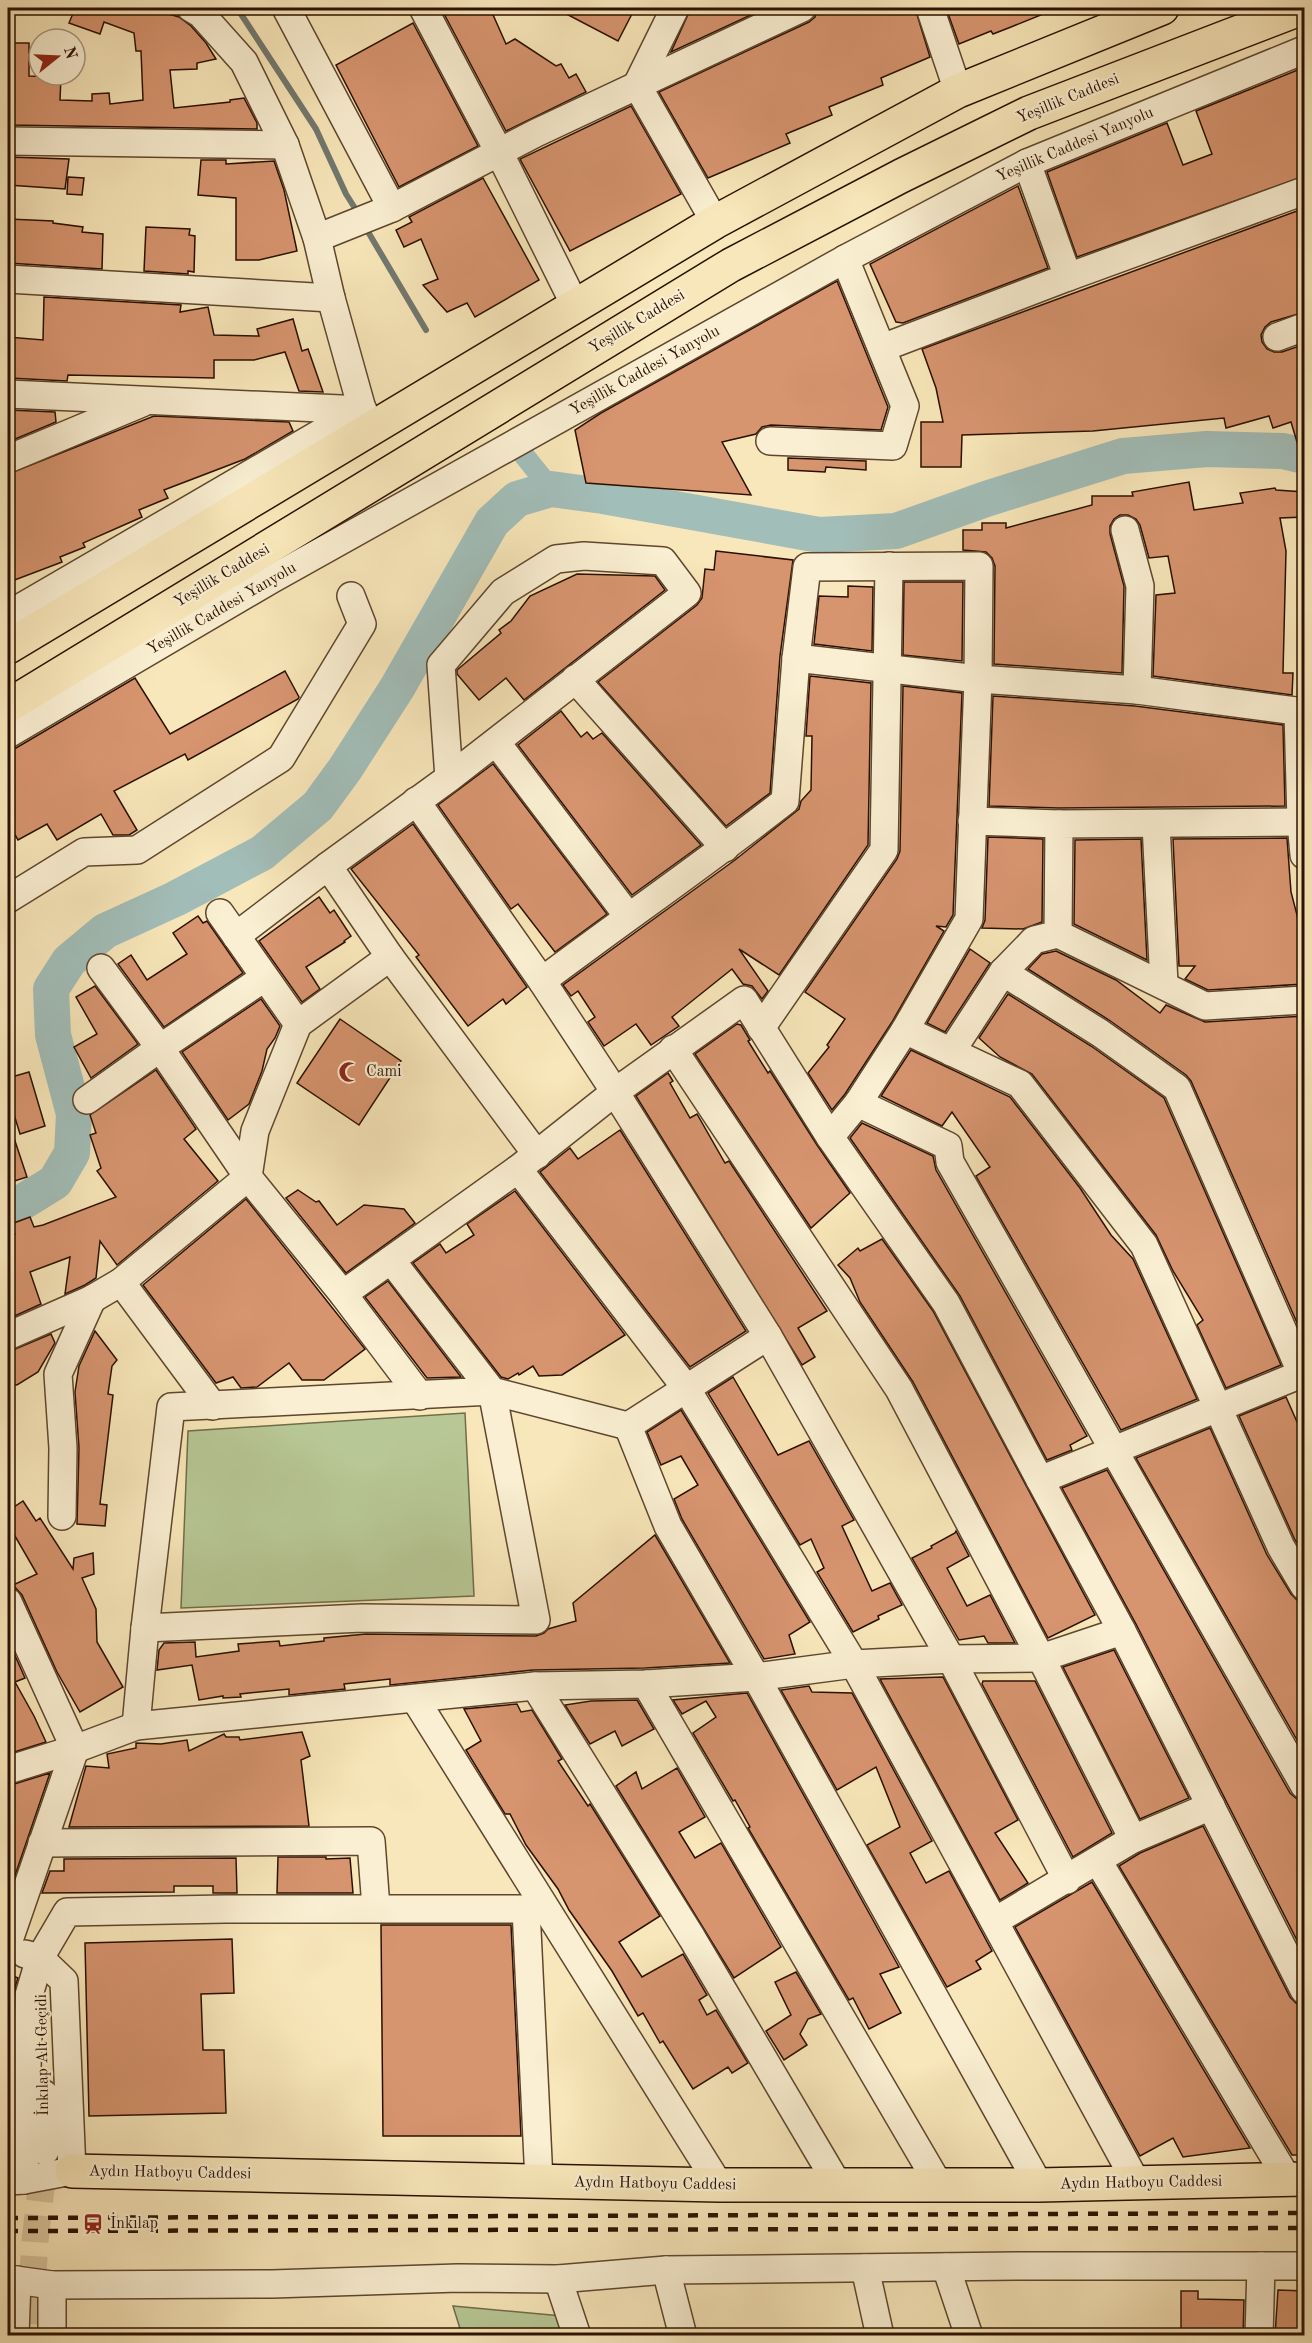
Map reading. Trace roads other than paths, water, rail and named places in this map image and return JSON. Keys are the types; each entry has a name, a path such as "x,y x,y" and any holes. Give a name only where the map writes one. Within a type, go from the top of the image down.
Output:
{"main road":[{"path":"8,647 369,418 576,307 715,222 958,92 1162,8"},
{"name":"Yeşillik Caddesi","path":"8,706 731,265 901,176 1029,113 1302,8"},
{"name":"Aydın Hatboyu Caddesi","path":"72,2171 719,2186 1039,2185 1294,2179"}],"street":[{"path":"190,8 201,14 244,62 285,145 317,238 331,298 369,418"},
{"path":"286,8 392,208"},
{"path":"423,8 500,154 576,307"},
{"path":"637,85 675,8"},
{"path":"317,238 392,208 500,154 536,133 802,8"},
{"path":"930,8 958,92"},
{"name":"Yeşillik Caddesi Yanyolu","path":"8,735 272,579 845,259 1027,163 1305,50"},
{"path":"637,85 715,222"},
{"path":"8,141 285,145"},
{"path":"1027,163 1068,277"},
{"path":"882,348 1068,277 1305,191"},
{"path":"770,441 893,446 905,405 845,259"},
{"path":"8,279 331,298"},
{"path":"1277,337 1305,327"},
{"path":"8,394 152,399 369,418"},
{"path":"8,459 152,399"},
{"path":"8,615 369,418"},
{"path":"1125,530 1140,586 1137,690"},
{"path":"236,936 449,778 687,593 663,561 584,556 556,559 503,592 441,665 449,778"},
{"path":"761,1028 884,850 889,566"},
{"path":"542,981 628,916 725,848 785,801 796,658 807,567 979,566 978,679 969,919 905,1030 858,1103 830,1137"},
{"path":"8,899 84,852 137,850 281,758 362,624 351,596"},
{"path":"796,658 978,679 1137,690 1301,712 1301,822 1305,855"},
{"path":"575,679 725,848"},
{"path":"496,742 628,916"},
{"path":"416,801 542,981 615,1092 768,1336 951,1659 1067,1880"},
{"path":"972,821 1059,824 1301,822"},
{"path":"1058,934 1059,824"},
{"path":"1156,824 1164,984"},
{"path":"328,866 528,1162 686,1388 854,1664 1136,2182"},
{"path":"220,913 298,1024"},
{"path":"951,1052 1003,972 1034,940 1058,934 1205,1006 1305,1000"},
{"path":"8,1336 92,1299 121,1282 248,1177 255,1131 298,1024 390,957"},
{"path":"100,968 160,1048 248,1177 343,1294 420,1396"},
{"path":"1003,972 1100,1033 1177,1088 1304,1376 1040,1480"},
{"path":"87,1100 264,978"},
{"path":"343,1294 528,1162 615,1092 744,1000 830,1137 946,1303 1122,1631 1305,1990"},
{"path":"905,1030 1020,1084 1144,1245 1281,1547 1305,1586"},
{"path":"673,1049 899,1389 1041,1658 1133,1839"},
{"path":"858,1103 948,1146 950,1162 1305,1785"},
{"path":"146,1628 362,1618 536,1620 492,1391 391,1260"},
{"path":"121,1282 213,1406"},
{"path":"62,1516 63,1448 58,1374 92,1299"},
{"path":"136,1726 171,1407 492,1391 628,1426 768,1336"},
{"path":"628,1426 668,1526 756,1677 1039,2185"},
{"path":"8,1602 75,1749 8,1943"},
{"path":"8,1770 75,1749 136,1726 535,1686 646,1684 756,1677 854,1664 951,1659 1041,1658 1122,1631"},
{"path":"646,1684 939,2185"},
{"path":"535,1686 692,1938 838,2185"},
{"path":"415,1699 536,1909 719,2186"},
{"path":"995,1921 1133,1839 1211,1806"},
{"path":"42,1843 371,1841 376,1908"},
{"path":"1098,1861 1282,2170 1294,2179"},
{"path":"16,2181 29,1995 40,1958 68,1912 376,1908 536,1909"},
{"path":"536,1909 539,2181"},
{"path":"8,1949 40,1958 64,1980 72,2171"},
{"name":"İnkılap Alt Geçidi","path":"40,1958 45,2151"},
{"name":"Aydın Hatboyu Caddesi","path":"16,2181 72,2171"},
{"path":"1259,2336 1261,2266"},
{"path":"32,2332 12,2280 52,2285 261,2284 458,2278 558,2278 666,2270 1305,2266"},
{"path":"946,2267 969,2336"},
{"path":"865,2268 880,2336"},
{"path":"666,2270 682,2336"},
{"path":"558,2278 578,2336"},
{"path":"32,2332 52,2285"}],"waterway":[{"path":"237,8 316,129 346,194 358,213"},
{"path":"364,225 426,330"},
{"path":"8,1211 55,1182 72,1153 74,1114 53,1035 51,989 69,961 105,931 175,899 262,853 318,806 345,769 397,688 492,522 517,499 551,489 603,496 819,535 896,531 986,499 1123,456 1207,449 1283,451 1304,456"},
{"path":"523,454 551,489"}],"tunnel":[{"path":"30,2324 35,2241 45,2154"}],"railway":[{"path":"8,2218 1304,2213"},
{"path":"8,2231 1304,2228"}],"place":[{"name":"Cami","path":"349,1072"},
{"name":"İnkılap","path":"93,2224"}]}
